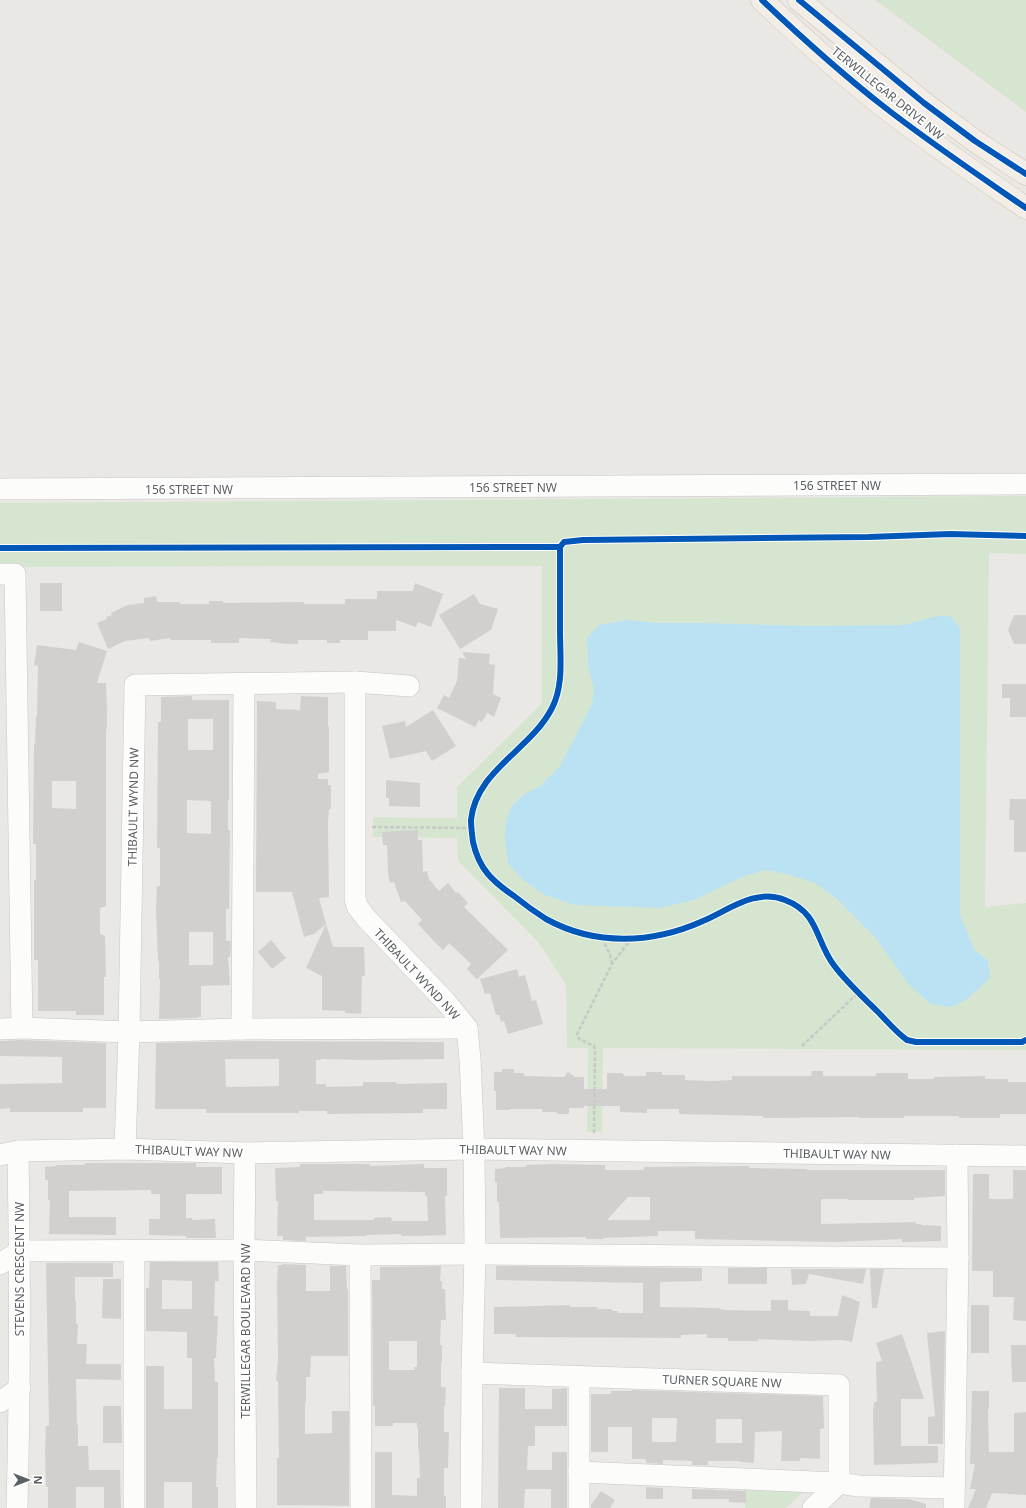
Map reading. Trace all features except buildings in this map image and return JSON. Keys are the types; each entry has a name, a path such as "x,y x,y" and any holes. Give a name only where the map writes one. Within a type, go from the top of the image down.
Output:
{"main road":[{"name":"TERWILLEGAR DRIVE NW","path":"762,0 800,35 882,105 928,140 1026,208"},
{"name":"TERWILLEGAR DRIVE NW","path":"799,0 924,103 975,140 1026,174"}],"street":[{"name":"156 STREET NW","path":"0,489 1026,484"},
{"path":"0,574 15,574 22,1028"},
{"name":"THIBAULT WYND NW","path":"355,682 355,898 357,906 366,918 446,1002 467,1028 470,1059 474,1149"},
{"name":"THIBAULT WYND NW","path":"125,1149 129,1032 135,685 355,682 409,686"},
{"path":"242,1029 244,684"},
{"path":"0,1029 22,1028 129,1032 242,1029 467,1028"},
{"name":"THIBAULT WAY NW","path":"9,1153 125,1149 245,1153 474,1149 1026,1156"},
{"path":"471,1508 475,1254 474,1149"},
{"name":"STEVENS CRESCENT NW","path":"9,1153 20,1251 20,1388 16,1508"},
{"name":"TERWILLEGAR BOULEVARD NW","path":"245,1153 244,1250 246,1508"},
{"path":"579,1472 839,1483 954,1498 958,1258 957,1155"},
{"path":"0,1264 20,1251 134,1252 244,1250 360,1255 475,1254 958,1258"},
{"path":"134,1252 134,1508"},
{"path":"360,1255 360,1508"},
{"name":"TURNER SQUARE NW","path":"472,1373 839,1385 839,1483"},
{"path":"579,1376 579,1508"},
{"path":"0,1402 20,1388"},
{"path":"813,1508 839,1483"},
{"name":"STEVENS CRESCENT NW","path":"0,1492 16,1508"}],"path":[{"path":"355,826 471,828"},
{"path":"603,938 612,964"},
{"path":"593,1151 595,1051 594,1046 579,1039 578,1034 612,964 628,939 638,939"},
{"path":"854,987 864,998"},
{"path":"802,1046 859,992"}],"green space":[{"path":"875,0 1026,0 1026,112"},
{"path":"1026,496 1026,554 989,553 985,907 1026,903 1026,1050 603,1048 602,1132 587,1132 588,1048 567,1048 566,985 539,943 458,861 457,838 373,837 373,817 457,818 457,787 542,703 542,566 0,567 0,503"},
{"path":"798,1489 804,1491 786,1508 745,1508 744,1490"}],"water":[{"path":"937,616 950,616 960,628 960,915 974,949 988,961 990,978 966,1000 951,1007 931,1004 909,985 875,937 838,900 815,883 787,874 765,870 742,877 694,900 660,908 575,905 545,895 522,879 508,864 505,839 506,821 511,807 524,794 539,787 560,766 592,704 594,689 588,666 587,638 599,625 626,620 657,623 812,626 904,625"}],"cycle path":[{"path":"762,0 791,28 883,106 1026,208"},
{"path":"799,0 924,103 975,141 1026,174"},
{"path":"1026,536 950,534 869,537 583,540 564,542 560,547 560,680 556,699 543,723 493,774 483,787 475,803 471,820 473,842 479,860 488,874 499,885 534,911 546,919 565,928 604,938 644,938 684,929 732,906 753,898 774,897 796,905 804,912 810,919 827,955 838,971 899,1034 907,1040 916,1042 1022,1042 1026,1040"},
{"path":"0,548 560,547"}]}
